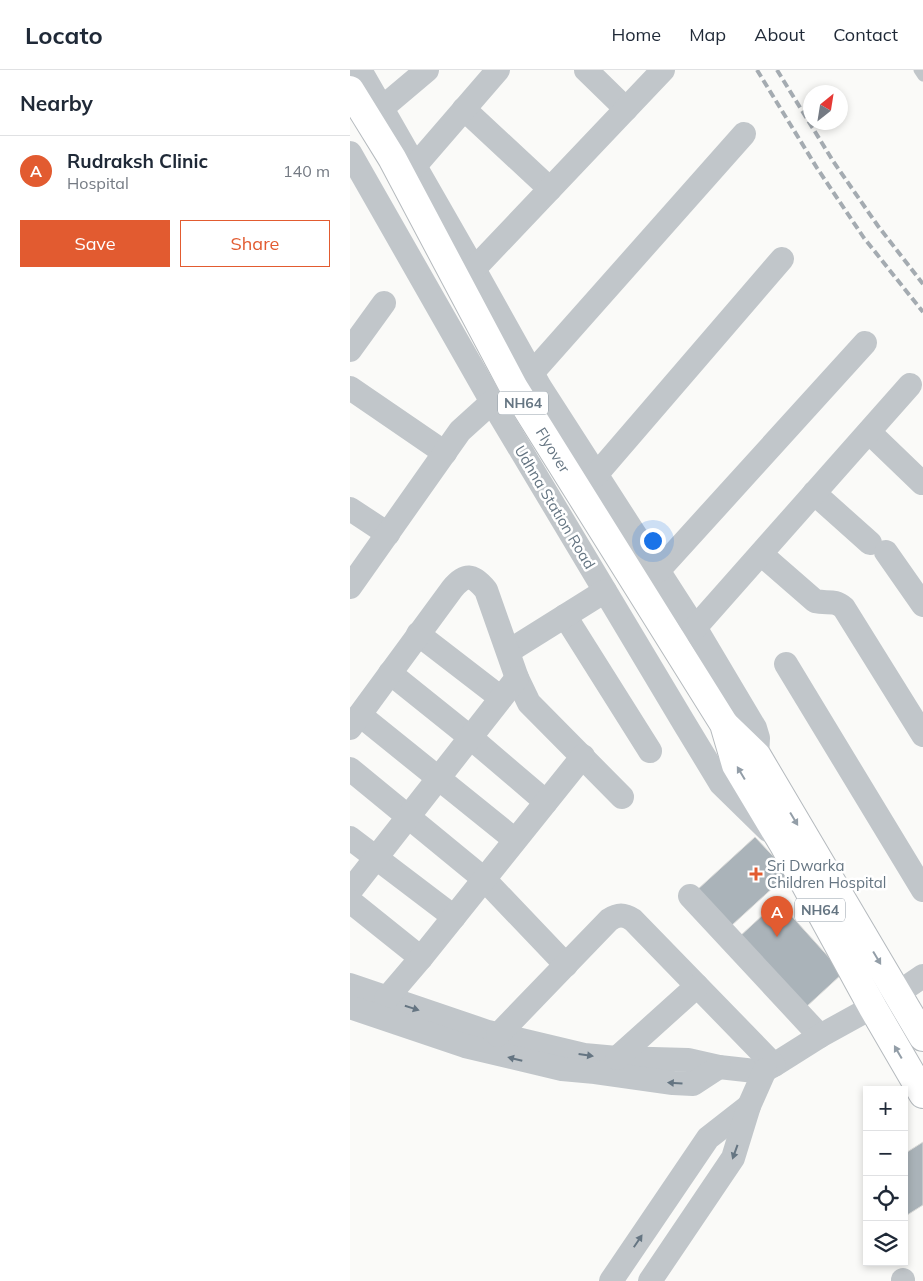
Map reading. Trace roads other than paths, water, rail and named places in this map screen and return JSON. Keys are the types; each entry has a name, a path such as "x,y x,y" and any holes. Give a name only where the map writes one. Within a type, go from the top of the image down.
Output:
{"main road":[{"name":"Flyover","path":"350,90 392,158 514,388 719,715"},
{"name":"NH64","path":"719,715 757,756 923,1037"},
{"name":"NH64","path":"719,715 736,765 784,845 873,1008 923,1094"}],"street":[{"path":"360,70 532,373 755,728 758,738 757,756"},
{"path":"382,108 427,70"},
{"path":"415,166 498,70"},
{"path":"586,70 626,109"},
{"path":"474,269 664,70"},
{"path":"464,109 550,189"},
{"path":"532,373 744,134"},
{"name":"Udhna Station Road","path":"350,152 492,402 721,784 784,845"},
{"path":"596,475 782,258"},
{"path":"350,350 384,303"},
{"path":"658,571 865,343"},
{"path":"694,629 910,385"},
{"path":"350,388 445,453"},
{"path":"350,587 460,431 492,402"},
{"path":"869,432 922,483"},
{"path":"814,493 878,547 923,605"},
{"path":"350,509 388,534"},
{"path":"761,554 815,601 824,603 832,601 844,608 923,735"},
{"path":"515,840 438,778 355,721 458,581 466,576 480,582 486,590 517,678 529,703 622,797"},
{"path":"509,651 605,591"},
{"path":"566,616 650,751"},
{"path":"418,634 501,698"},
{"path":"786,664 923,890"},
{"path":"390,673 471,738 546,802"},
{"path":"350,890 517,678"},
{"path":"386,999 583,756"},
{"path":"350,769 484,879 566,965"},
{"path":"350,838 454,916"},
{"path":"690,896 820,1036"},
{"path":"350,901 421,958"},
{"path":"498,1035 609,920 615,916 626,916 633,920 697,986 770,1068"},
{"path":"650,1281 733,1158 749,1106 770,1068 820,1036 898,994 923,976"},
{"path":"350,985 386,999 498,1035 584,1055 688,1060 719,1067 770,1068"},
{"path":"617,1058 697,986"},
{"path":"350,1007 465,1046 562,1069 693,1084 719,1067"},
{"path":"611,1281 708,1138 749,1106"}],"lane":[{"path":"919,70 923,76"}],"railway":[{"path":"757,70 817,168 864,238 923,312"},
{"path":"777,70 833,161 878,226 923,284"}],"place":[{"name":"Sri Dwarka Children Hospital","path":"756,874"},
{"name":"Rudraksh Clinic","path":"777,937"}]}
